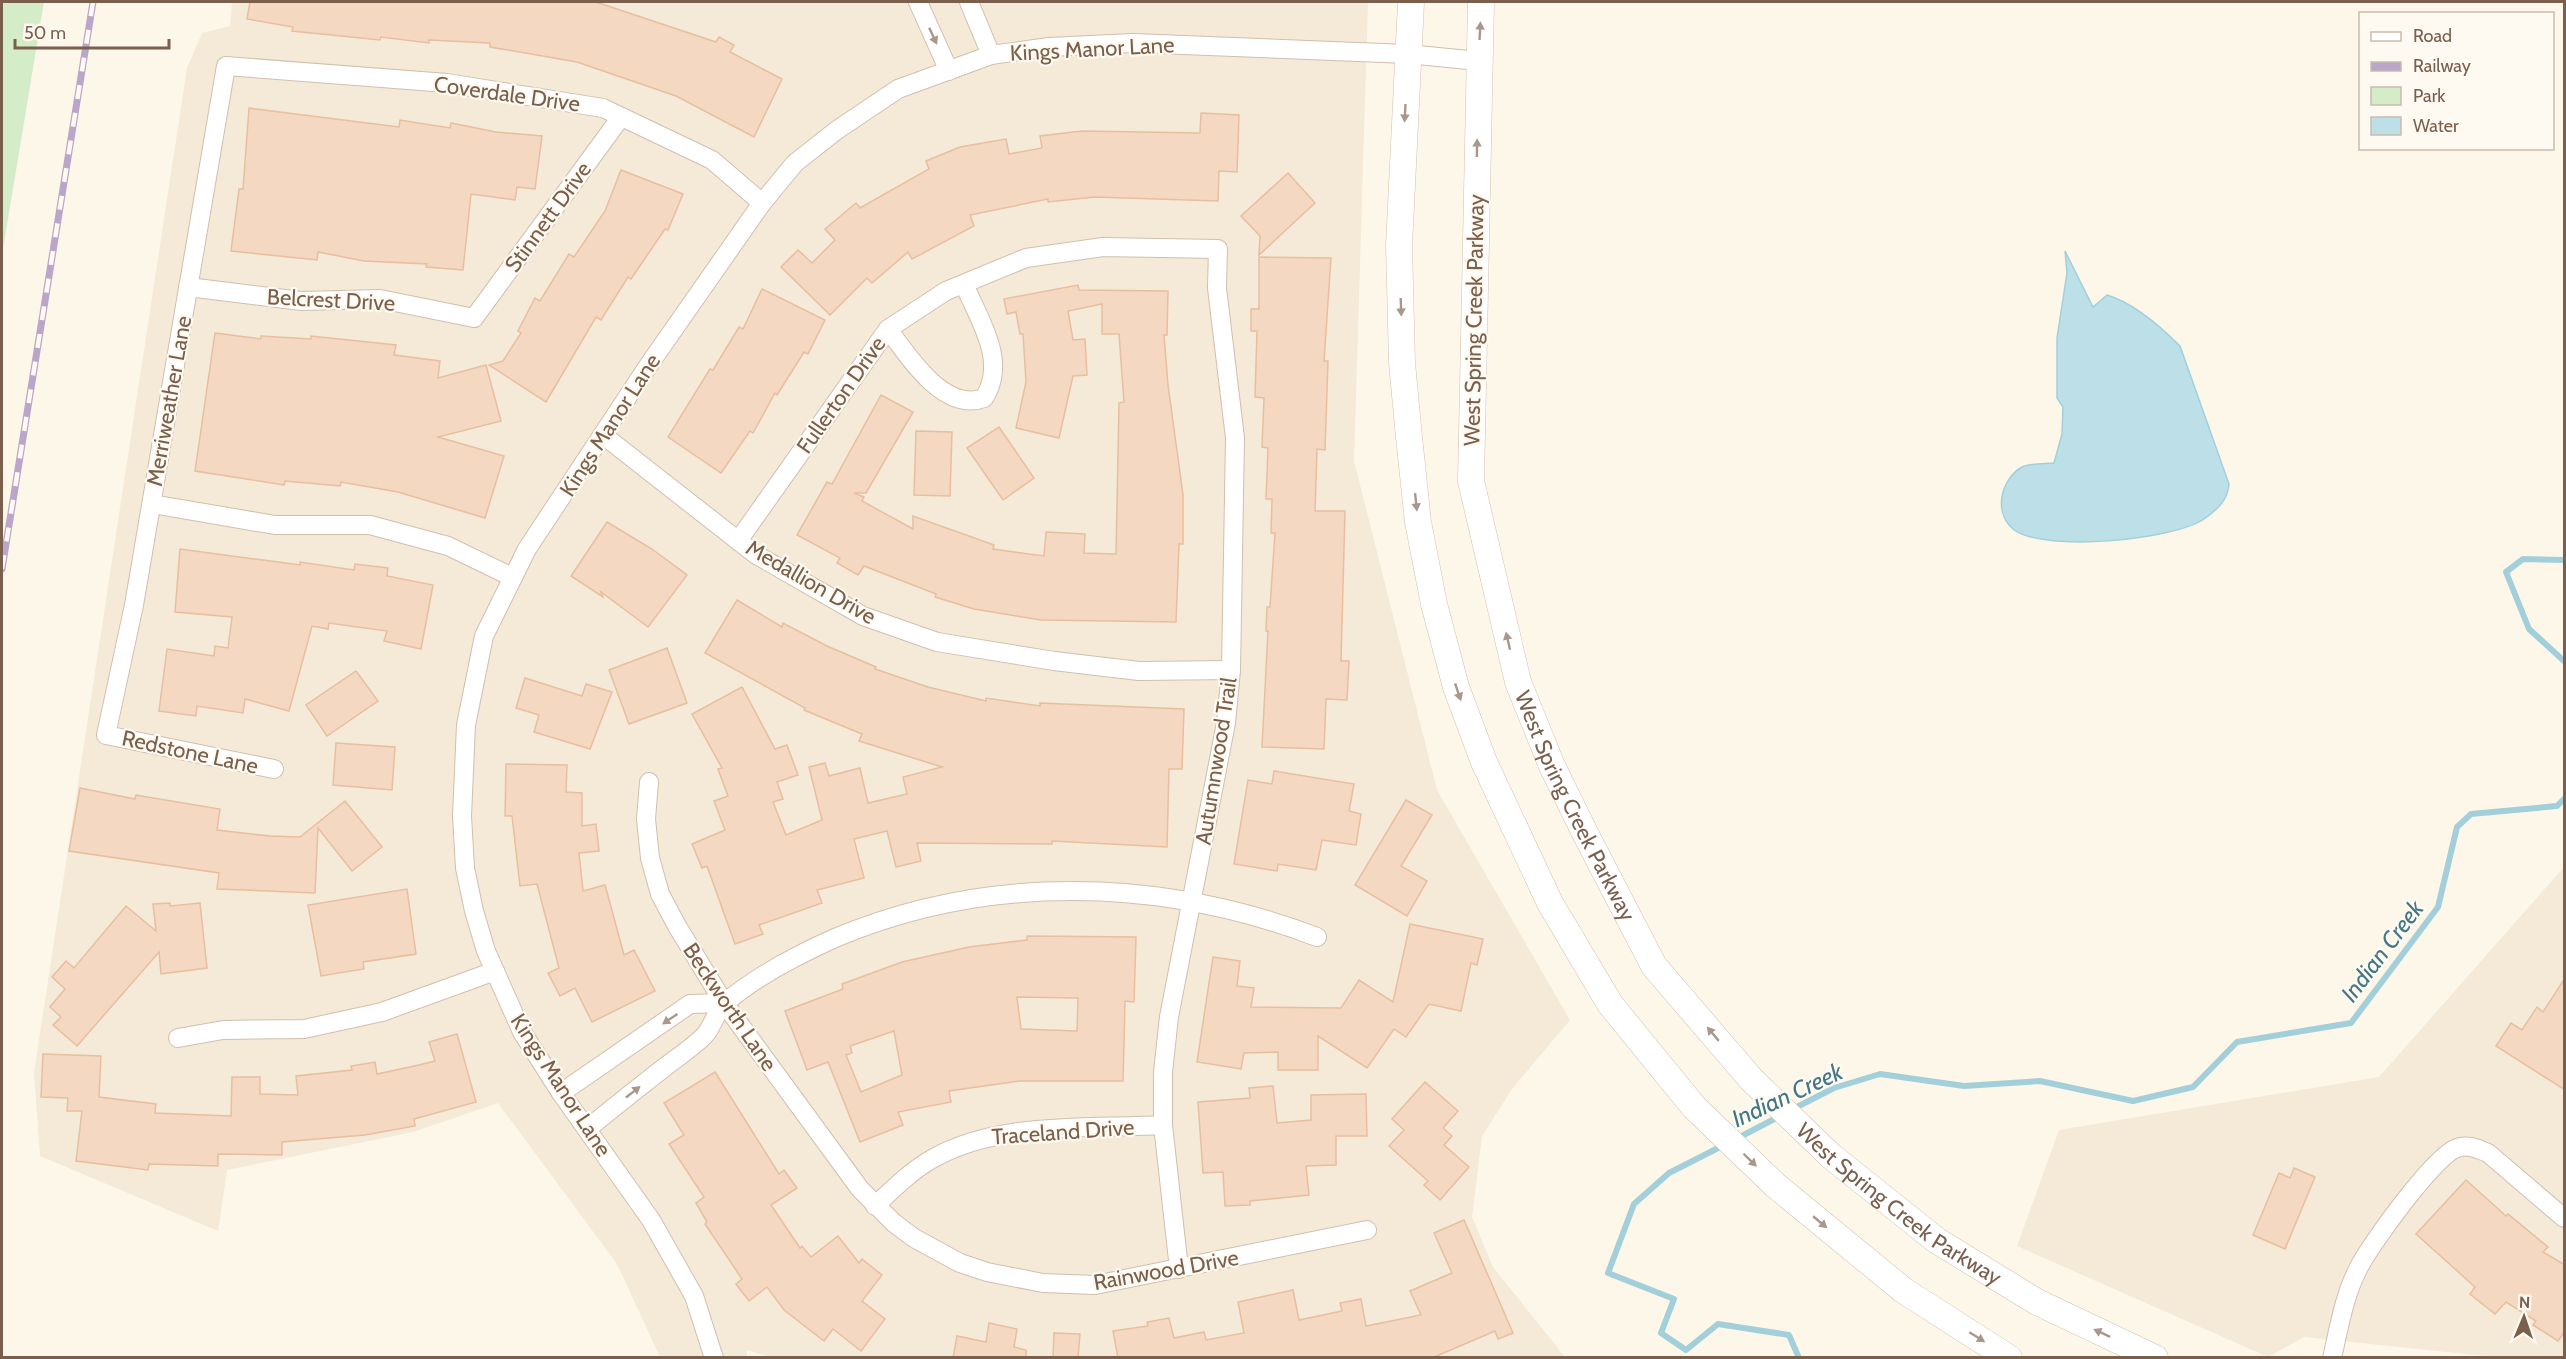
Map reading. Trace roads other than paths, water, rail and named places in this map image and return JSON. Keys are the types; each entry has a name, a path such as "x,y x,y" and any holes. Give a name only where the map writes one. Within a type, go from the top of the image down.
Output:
{"main road":[{"path":"1411,2 1399,246 1402,363 1418,522 1434,604 1456,687 1484,762 1550,903 1610,1004 1694,1107 1775,1185 1903,1290 2009,1358"},
{"name":"West Spring Creek Parkway","path":"1481,2 1471,481 1518,682 1557,776 1654,966 1751,1079 1831,1156 1946,1246 2037,1302 2155,1358"}],"street":[{"path":"918,2 949,70"},
{"path":"969,2 991,55"},
{"name":"Kings Manor Lane","path":"714,1358 694,1296 651,1220 561,1093 522,1032 495,970 474,911 465,868 463,768 466,725 484,636 528,549 762,203 795,163 837,129 898,89 991,55 1049,47 1133,43 1408,54 1478,61"},
{"name":"Coverdale Drive","path":"226,66 447,83 603,108 712,160 762,203"},
{"name":"Merriweather Lane","path":"106,735 134,605 226,66"},
{"name":"Stinnett Drive","path":"474,318 621,117"},
{"name":"Fullerton Drive","path":"738,541 888,329 946,291 1026,258 1103,247 1218,249"},
{"name":"Autumnwood Trail","path":"1179,1269 1163,1125 1163,1072 1169,1017 1226,723 1231,670 1235,438 1217,288 1218,249"},
{"path":"888,329 923,375 956,398 971,403 984,398 994,378 994,362 964,284"},
{"name":"Belcrest Drive","path":"188,286 301,301 380,299 474,318"},
{"name":"Medallion Drive","path":"603,435 755,554 862,616 937,642 1054,661 1139,670 1231,670"},
{"path":"152,504 275,525 370,525 448,546 512,577"},
{"name":"Redstone Lane","path":"106,735 274,769"},
{"name":"Beckworth Lane","path":"649,782 647,839 660,894 676,926 724,1003 875,1206"},
{"path":"587,1128 706,1035 724,1003 783,964 825,943 870,925 944,905 1017,893 1065,890 1109,891 1191,902 1290,927 1317,937"},
{"path":"178,1038 223,1030 304,1029 382,1012 495,970"},
{"path":"561,1093 690,1004 724,1003"},
{"name":"Traceland Drive","path":"875,1206 914,1171 933,1158 980,1139 1034,1131 1163,1125"},
{"path":"2334,1351 2344,1305 2357,1269 2375,1238 2441,1159 2456,1148 2473,1147 2488,1153 2562,1211"},
{"name":"Rainwood Drive","path":"875,1206 894,1223 935,1250 960,1263 1014,1279 1095,1285 1367,1230"}],"water":[{"path":"2065,251 2093,307 2107,295 2117,299 2147,316 2180,346 2229,484 2221,504 2204,519 2166,533 2138,538 2078,542 2051,541 2028,536 2013,529 2007,522 2003,514 2002,496 2009,479 2022,467 2054,463 2062,434 2063,407 2057,398 2057,338 2067,273"}],"waterway":[{"name":"Indian Creek","path":"2564,560 2523,559 2506,572 2529,629 2564,661"},
{"name":"Indian Creek","path":"1791,1110 1834,1088 1880,1074 1964,1086 2040,1081 2133,1101 2193,1087 2237,1042 2351,1023 2438,907 2457,827 2471,814 2557,806 2564,799"},
{"name":"Indian Creek","path":"1736,1139 1780,1116"},
{"name":"Indian Creek","path":"1724,1145 1669,1173 1634,1204 1608,1273 1674,1299 1661,1333 1686,1350 1718,1324 1789,1335 1799,1358"}],"railway":[{"path":"2,569 93,2"}]}
